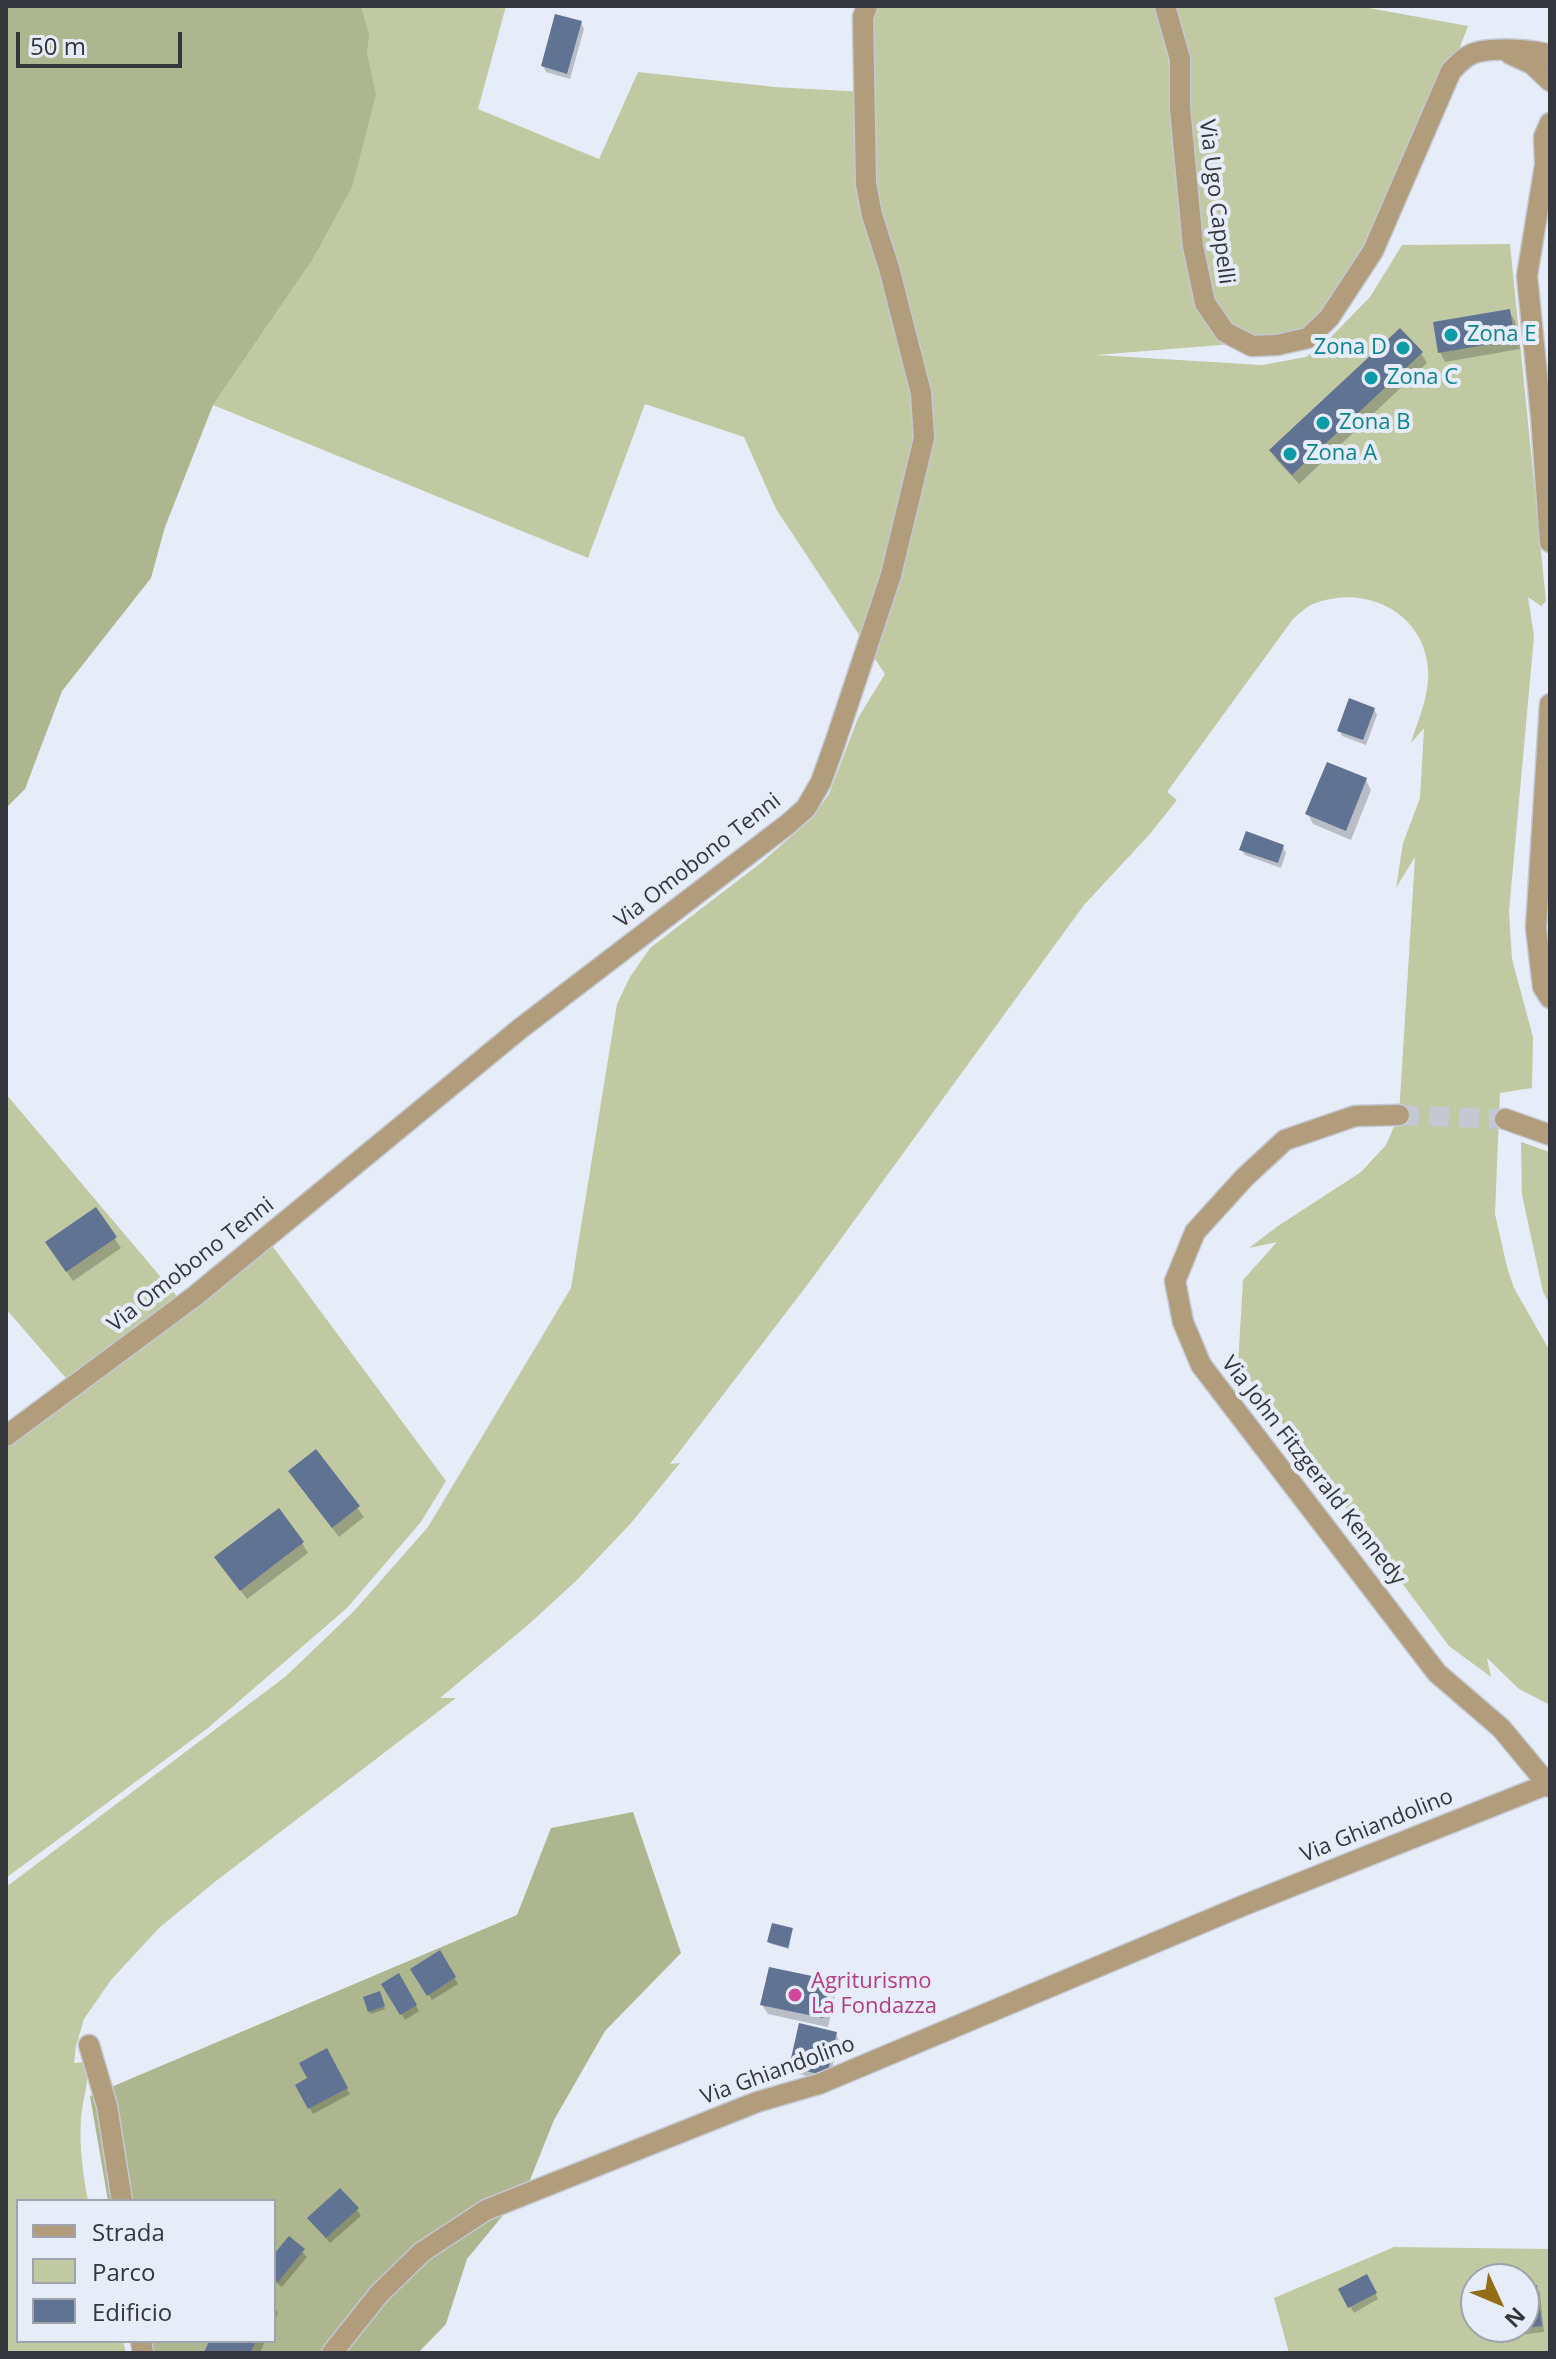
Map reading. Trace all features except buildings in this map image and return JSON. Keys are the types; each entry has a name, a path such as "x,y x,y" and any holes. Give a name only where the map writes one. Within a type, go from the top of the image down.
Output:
{"street":[{"name":"Via Ugo Cappelli","path":"1165,6 1180,59 1180,108 1189,216 1205,303 1225,332 1252,346 1277,345 1308,338 1329,318 1373,251 1451,71 1466,57 1478,52 1503,50 1550,55"},
{"name":"Via Omobono Tenni","path":"6,1436 195,1296 521,1028 806,808 821,782 891,575 924,438 921,393 866,184 864,10"},
{"path":"1503,50 1532,64 1550,81"},
{"path":"1550,123 1544,137 1548,157 1527,276 1550,542"},
{"path":"1550,704 1536,928 1543,987 1550,998"},
{"name":"Via John Fitzgerald Kennedy","path":"1399,1115 1355,1116 1285,1140 1245,1177 1195,1232 1175,1281 1183,1322 1201,1365 1437,1673 1501,1728 1549,1785"},
{"path":"1505,1119 1550,1135"},
{"name":"Via Ghiandolino","path":"332,2353 379,2294 422,2252 486,2210 757,2102 819,2084 1242,1906 1549,1785"},
{"path":"89,2045 107,2106 122,2199"}],"green space":[{"path":"6,6 361,6 369,35 367,53 376,95 352,187 311,262 213,405 165,527 151,578 62,691 25,789 6,808"},
{"path":"357,6 506,6 478,109 599,159 638,72 775,87 864,92 869,6 1358,6 1468,26 1451,71 1329,318 1308,338 1096,355 1262,365 1306,357 1325,343 1370,297 1402,245 1510,244 1546,601 1541,606 1528,597 1534,636 1509,912 1512,959 1533,1037 1532,1088 1500,1093 1495,1214 1514,1288 1550,1351 1550,1705 1519,1689 1487,1658 1491,1677 1449,1646 1238,1364 1243,1280 1277,1242 1249,1248 1361,1172 1386,1145 1399,1115 1415,857 1396,888 1403,843 1420,798 1424,728 1411,743 1425,698 1428,670 1416,632 1404,618 1371,600 1332,598 1310,605 1293,619 1167,792 1177,800 1084,905 808,1284 670,1464 680,1463 631,1523 578,1579 528,1625 440,1698 456,1698 216,1881 159,1928 111,1980 84,2019 74,2063 87,2062 81,2139 88,2199 16,2199 16,2343 124,2343 126,2353 6,2353 6,1887 285,1677 354,1611 428,1527 571,1288 617,1004 630,977 650,948 762,862 812,818 829,794 858,718 885,674 776,509 744,437 645,404 588,558 213,405 311,262"},
{"path":"6,1094 181,1301 265,1236 446,1481 421,1522 347,1608 208,1728 6,1878 6,1430 71,1384 6,1309"},
{"path":"1521,1142 1550,1152 1550,1305 1543,1292 1522,1195"},
{"path":"633,1812 681,1953 605,2031 554,2120 528,2185 467,2259 446,2324 418,2353 140,2353 137,2343 276,2343 276,2199 108,2199 90,2096 517,1915 551,1828"},
{"path":"1394,2247 1550,2249 1550,2353 1289,2353 1274,2298"}],"tunnel":[{"path":"1399,1115 1505,1119"}],"place":[{"name":"Zona E","path":"1451,335"},
{"name":"Zona D","path":"1403,348"},
{"name":"Zona C","path":"1371,378"},
{"name":"Zona B","path":"1323,423"},
{"name":"Zona A","path":"1290,454"},
{"name":"Agriturismo La Fondazza","path":"795,1995"}]}
